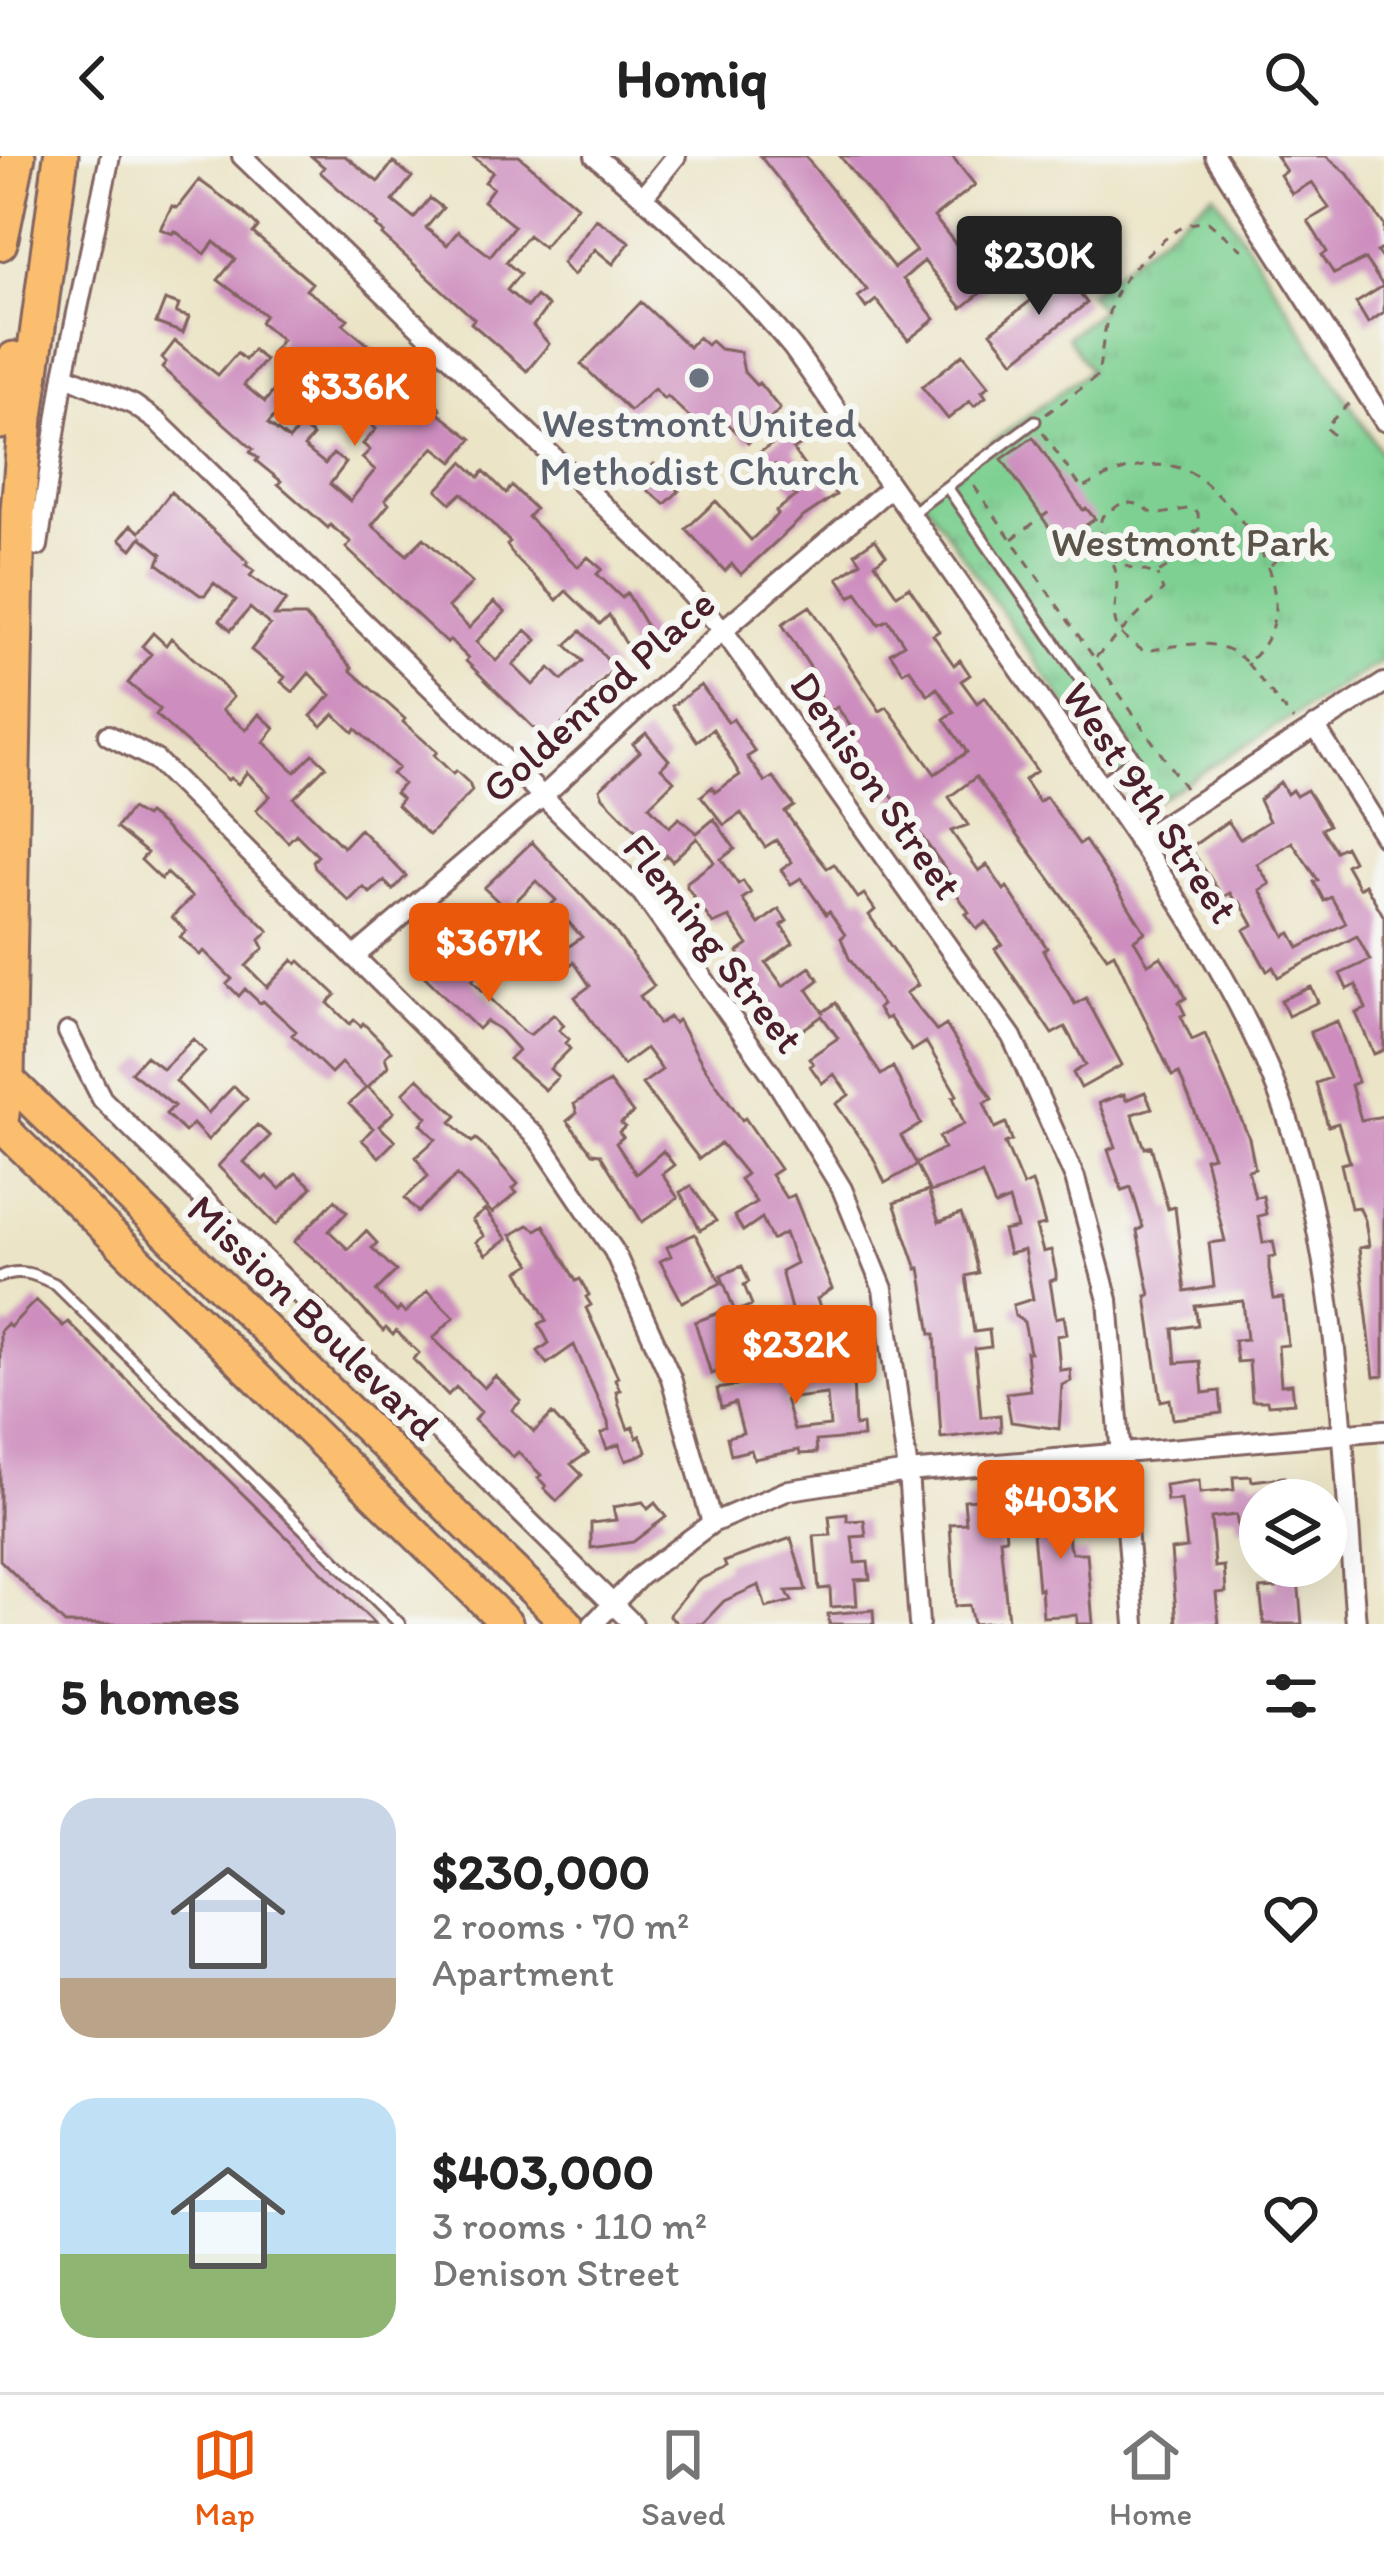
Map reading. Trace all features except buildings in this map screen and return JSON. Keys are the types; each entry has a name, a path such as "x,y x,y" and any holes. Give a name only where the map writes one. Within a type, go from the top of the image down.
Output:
{"highway":[{"path":"0,243 18,156"},
{"path":"0,422 60,156"},
{"path":"0,1126 18,510 60,156"}],"main road":[{"name":"Mission Boulevard","path":"3,1075 568,1624"},
{"path":"0,1126 507,1624"}],"street":[{"path":"38,546 64,375 110,156"},
{"name":"Denison Street","path":"242,156 662,562 723,630 1012,1037 1075,1178 1108,1300 1135,1624"},
{"name":"West 9th Street","path":"595,156 752,298 793,348 1138,841 1246,1020 1289,1122 1325,1268 1356,1624"},
{"path":"643,197 676,156"},
{"path":"1215,156 1384,421"},
{"name":"Fleming Street","path":"64,375 134,405 158,422 544,796 642,893 773,1076 842,1189 883,1289 908,1472 919,1624"},
{"name":"Goldenrod Place","path":"354,957 544,796 723,630 891,488"},
{"path":"1138,841 1384,683"},
{"path":"1315,726 1384,836"},
{"path":"108,735 156,760 539,1140 614,1251 671,1378 712,1523"},
{"path":"68,1032 102,1099 633,1624"},
{"path":"593,1624 640,1576 712,1523 789,1490 908,1472 1384,1430"}],"lane":[{"path":"910,514 1035,422"},
{"path":"946,487 1135,758 1099,784"},
{"path":"0,1277 11,1271 26,1272 56,1284 400,1624"}],"path":[{"path":"1247,663 1269,641 1274,617 1269,566 1255,535 1202,479 1172,466 1120,471 1082,489 1035,422 1098,376 1108,311 1126,271 1180,227 1208,222 1241,249 1252,243"},
{"path":"1333,435 1325,427 1353,400"},
{"path":"965,474 1186,790"},
{"path":"1156,574 1185,553 1191,535 1199,530 1198,513 1192,508 1155,515 1131,502 1116,505 1099,525 1100,540 1115,570 1113,604 1120,634 1144,651 1209,642 1236,652 1294,722"},
{"path":"1010,540 1049,512"},
{"path":"1269,566 1303,532"},
{"path":"1110,557 1156,574"},
{"path":"1094,658 1163,590 1156,574"}],"green space":[{"name":"Westmont Park","path":"1214,193 1384,457 1384,659 1143,809 1135,805 921,495 1090,370 1067,337 1101,310 1088,293"}],"place":[{"name":"Westmont United Methodist Church","path":"699,378"}]}
